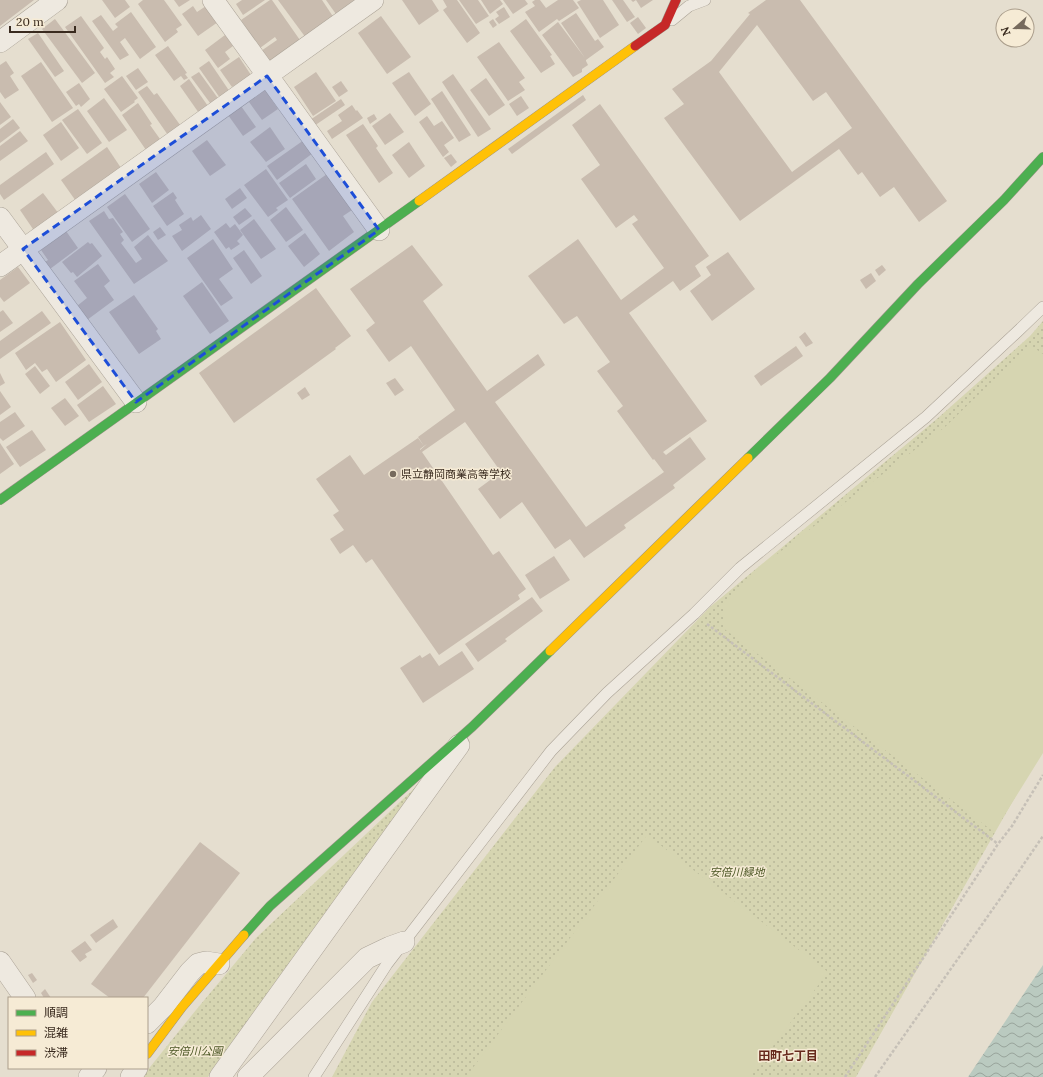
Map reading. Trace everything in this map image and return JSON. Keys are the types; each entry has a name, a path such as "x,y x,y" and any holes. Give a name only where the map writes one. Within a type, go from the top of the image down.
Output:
{"street":[{"path":"0,42 57,0"},
{"path":"213,0 379,230"},
{"path":"0,266 373,0"},
{"path":"0,500 665,25 676,0"},
{"path":"148,1056 182,1007 270,906 472,727 830,378 918,284 1004,200 1043,157"},
{"path":"0,218 136,402"},
{"path":"220,1077 472,727"},
{"path":"248,1077 367,958 404,942"},
{"path":"0,962 24,997"},
{"path":"148,1022 164,1007 190,972 198,964 206,962 219,964"},
{"path":"89,1077 95,1069"}],"lane":[{"path":"665,25 689,6 705,0"},
{"path":"314,1077 387,964 551,751 607,693 694,614 740,568 926,417 1043,307"}],"path":[{"path":"694,614 998,844"},
{"path":"846,1077 998,844 1012,826 1043,775"},
{"path":"874,1077 1043,836"}],"highlighted area":[{"path":"267,76 379,230 136,402 23,249"}],"green space":[{"name":"安倍川緑地","path":"1043,321 1043,748 856,1077 332,1077 372,1002 555,767 710,607 938,418 1030,336"},
{"path":"1030,345 1043,354 1043,753 994,832 723,628 723,604 764,564 945,427"},
{"name":"安倍川公園","path":"437,767 208,1077 142,1077 256,938"},
{"path":"647,835 828,972 750,1077 466,1077"}],"water":[{"path":"1043,965 1043,1077 968,1077"}],"building":[{"path":"0,0 34,0 0,26"},
{"path":"102,0 125,0 130,7 115,18"},
{"path":"143,0 164,0 182,25 176,29 178,32 165,42 138,4"},
{"path":"174,0 190,0 179,7"},
{"path":"242,0 265,0 243,15 236,4"},
{"path":"272,0 302,43 271,65 261,51 277,40 275,37 260,48 241,20"},
{"path":"278,0 322,0 334,18 306,38"},
{"path":"326,0 363,0 338,17"},
{"path":"402,0 432,0 439,11 419,25"},
{"path":"443,0 457,0 480,33 467,43 443,10 447,7"},
{"path":"459,0 478,0 489,16 476,24"},
{"path":"481,0 500,0 503,4 490,14"},
{"path":"503,0 525,0 528,4 513,14"},
{"path":"535,0 540,0 546,8 558,0 573,0 579,8 559,21 557,19 539,32 525,12 535,6 532,2"},
{"path":"581,0 603,0 619,25 600,38 577,2"},
{"path":"612,0 623,0 635,17 627,22"},
{"path":"636,0 653,0 641,8"},
{"path":"766,0 800,0 947,201 919,222 894,187 880,197 862,172 858,175 839,149 740,221 664,118 684,104 672,89 711,61 750,14 748,13","holes":["757,25 813,101 826,92 852,128 792,172 719,72"]},
{"path":"193,6 197,12 206,6 218,22 198,36 182,14"},
{"path":"504,7 510,17 499,24 495,19 499,16 496,12"},
{"path":"131,12 156,47 140,59 125,38 120,42 129,55 120,60 92,21 101,15 113,31 118,27 115,24"},
{"path":"576,13 595,41 598,39 604,47 586,60 588,65 582,69 582,72 573,77 542,35 558,22 585,58 561,23"},
{"path":"81,16 104,48 100,52 105,59 107,57 115,69 110,73 114,77 105,83 65,27"},
{"path":"381,16 411,57 387,74 358,33"},
{"path":"638,17 646,28 638,34 630,23"},
{"path":"55,19 95,73 82,83 42,29"},
{"path":"493,19 497,25 493,28 489,22"},
{"path":"526,19 552,55 550,56 555,64 541,73 510,31"},
{"path":"38,33 64,71 55,77 28,39"},
{"path":"225,35 233,46 225,52 230,59 218,68 205,50"},
{"path":"499,42 525,78 519,82 525,90 508,101 477,57"},
{"path":"168,46 187,73 185,74 188,78 184,80 181,76 174,81 155,55"},
{"path":"239,57 251,75 232,87 220,70"},
{"path":"6,61 14,73 10,76 19,90 5,99 0,92 0,65"},
{"path":"209,61 230,92 220,98 199,68"},
{"path":"41,62 73,108 52,122 21,76"},
{"path":"138,68 148,82 136,90 126,76"},
{"path":"199,72 220,101 213,107 191,77"},
{"path":"316,72 336,101 313,116 294,87"},
{"path":"409,72 431,104 415,116 392,83"},
{"path":"453,74 491,129 478,137 442,82"},
{"path":"122,76 138,98 121,112 104,89"},
{"path":"486,78 505,105 489,116 470,90"},
{"path":"189,79 210,109 201,116 180,86"},
{"path":"341,81 348,91 339,97 332,87"},
{"path":"79,83 90,99 81,107 79,104 76,106 66,92"},
{"path":"147,86 154,95 157,93 183,129 170,138 138,92"},
{"path":"265,90 278,109 262,120 249,102"},
{"path":"442,91 471,135 459,142 431,99"},
{"path":"583,95 586,100 512,154 508,149"},
{"path":"521,96 529,108 517,116 509,104"},
{"path":"104,98 127,130 109,142 87,111"},
{"path":"341,99 345,105 314,126 310,120"},
{"path":"0,102 11,117 0,125"},
{"path":"138,103 152,124 150,125 160,139 146,150 122,115"},
{"path":"600,104 709,256 695,266 701,276 680,291 673,281 629,313 707,421 663,452 666,455 690,437 706,459 673,485 675,488 624,525 626,528 584,558 570,539 555,549 522,502 500,519 478,489 501,472 465,422 422,452 493,555 499,551 526,589 518,595 520,599 439,655 372,559 366,563 353,545 340,554 330,539 344,530 333,515 339,511 316,479 350,455 364,475 418,438 424,446 418,437 455,410 411,346 389,362 366,330 375,323 350,289 412,245 443,285 423,301 487,391 538,354 545,365 495,402 586,527 664,472 654,459 653,460 617,411 623,406 597,371 610,362 577,316 564,324 528,276 578,239 621,300 664,268 632,224 638,220 634,215 616,228 581,179 600,165 572,125"},
{"path":"352,105 363,118 332,139 327,131 342,121 338,115"},
{"path":"241,106 256,127 243,136 228,115"},
{"path":"78,109 102,143 87,154 62,120"},
{"path":"390,113 404,132 385,145 372,126"},
{"path":"374,114 377,119 370,124 367,118"},
{"path":"427,116 434,126 442,121 454,138 444,145 449,152 443,157 419,122"},
{"path":"13,119 20,128 0,143 0,129"},
{"path":"61,122 79,148 61,161 43,135"},
{"path":"363,124 378,146 376,148 393,173 379,183 346,135"},
{"path":"270,127 285,149 266,162 250,142"},
{"path":"20,131 28,141 0,161 0,146"},
{"path":"207,140 226,165 210,176 192,151"},
{"path":"304,140 313,153 277,180 267,166"},
{"path":"409,142 425,166 409,178 392,155"},
{"path":"107,147 123,171 78,204 61,180"},
{"path":"46,152 54,164 4,200 0,194 0,185"},
{"path":"451,154 457,162 451,167 444,158"},
{"path":"306,164 316,179 290,198 279,183"},
{"path":"266,169 288,200 276,208 278,210 268,217 244,185"},
{"path":"156,172 169,190 152,203 139,184"},
{"path":"327,174 352,210 343,216 354,232 329,251 292,199"},
{"path":"240,188 247,198 232,209 225,199"},
{"path":"173,192 177,198 175,200 184,214 167,226 153,206"},
{"path":"43,193 59,214 35,232 20,210"},
{"path":"125,194 150,229 132,242 107,207"},
{"path":"286,207 303,230 286,242 270,220"},
{"path":"245,208 252,216 239,225 233,217"},
{"path":"104,211 109,219 113,218 123,232 120,234 124,240 121,243 136,263 142,259 134,247 148,235 168,261 134,284 89,221"},
{"path":"201,215 211,229 182,251 172,236 182,230 179,225 191,217 193,221"},
{"path":"254,219 276,249 261,259 240,230"},
{"path":"226,223 230,228 235,224 243,235 237,241 240,244 231,250 229,247 226,249 214,232"},
{"path":"160,227 166,235 158,240 153,232"},
{"path":"66,231 78,248 50,269 45,262 48,260 41,250"},
{"path":"305,233 320,254 304,267 288,246"},
{"path":"213,239 233,269 219,279 233,298 221,306 187,258"},
{"path":"88,242 90,244 92,243 102,256 77,277 73,272 71,273 62,262"},
{"path":"244,250 262,276 251,284 233,258"},
{"path":"728,252 755,289 712,321 690,291 711,275 706,267"},
{"path":"98,264 110,281 104,286 114,300 87,320 77,306 87,298 74,281"},
{"path":"882,265 886,270 879,276 875,270"},
{"path":"18,267 30,283 4,302 0,297 0,280"},
{"path":"871,273 876,281 866,289 860,280"},
{"path":"202,282 229,321 210,334 183,296"},
{"path":"316,288 351,336 335,348 336,349 234,423 199,373"},
{"path":"134,295 158,329 156,331 161,339 139,354 109,312"},
{"path":"3,310 13,323 0,332 0,312"},
{"path":"42,311 51,323 0,359 0,341"},
{"path":"60,322 86,360 56,382 47,369 42,372 35,363 26,370 15,353"},
{"path":"805,332 813,343 806,347 799,337"},
{"path":"796,346 803,356 761,386 754,376"},
{"path":"89,364 102,382 78,400 65,382"},
{"path":"35,366 50,386 40,394 25,374"},
{"path":"0,373 5,383 0,386"},
{"path":"395,378 404,390 395,396 386,383"},
{"path":"103,386 116,404 89,422 77,405"},
{"path":"305,387 310,395 302,400 297,393"},
{"path":"0,391 11,407 0,415"},
{"path":"65,398 79,416 65,426 51,408"},
{"path":"15,412 25,426 3,441 0,438 0,422"},
{"path":"32,430 46,450 20,467 6,447"},
{"path":"0,443 14,464 0,474"},
{"path":"554,556 570,580 540,599 525,575"},
{"path":"532,597 543,611 505,639 507,641 478,662 465,644"},
{"path":"462,651 474,669 423,703 400,668 420,655 422,658 430,653 439,666"},
{"path":"200,842 240,873 144,997 109,997 91,984"},
{"path":"113,919 118,927 96,943 90,935"},
{"path":"85,941 92,950 85,954 87,957 80,962 71,951"},
{"path":"32,973 37,980 33,983 28,975"},
{"path":"45,989 50,997 43,997 41,993"}],"traffic: fast":[{"path":"748,458 830,378 918,284 1004,200 1043,157"},
{"path":"0,500 419,201"},
{"path":"244,935 270,906 472,727 550,651"}],"traffic: slow":[{"path":"419,201 635,46"},
{"path":"550,651 748,458"},
{"path":"148,1053 182,1007 244,935"}],"traffic: jam":[{"path":"635,46 665,25 676,0"}],"place":[{"name":"県立静岡商業高等学校","path":"393,474"}],"district":[{"name":"田町七丁目","path":"788,1056"}]}
